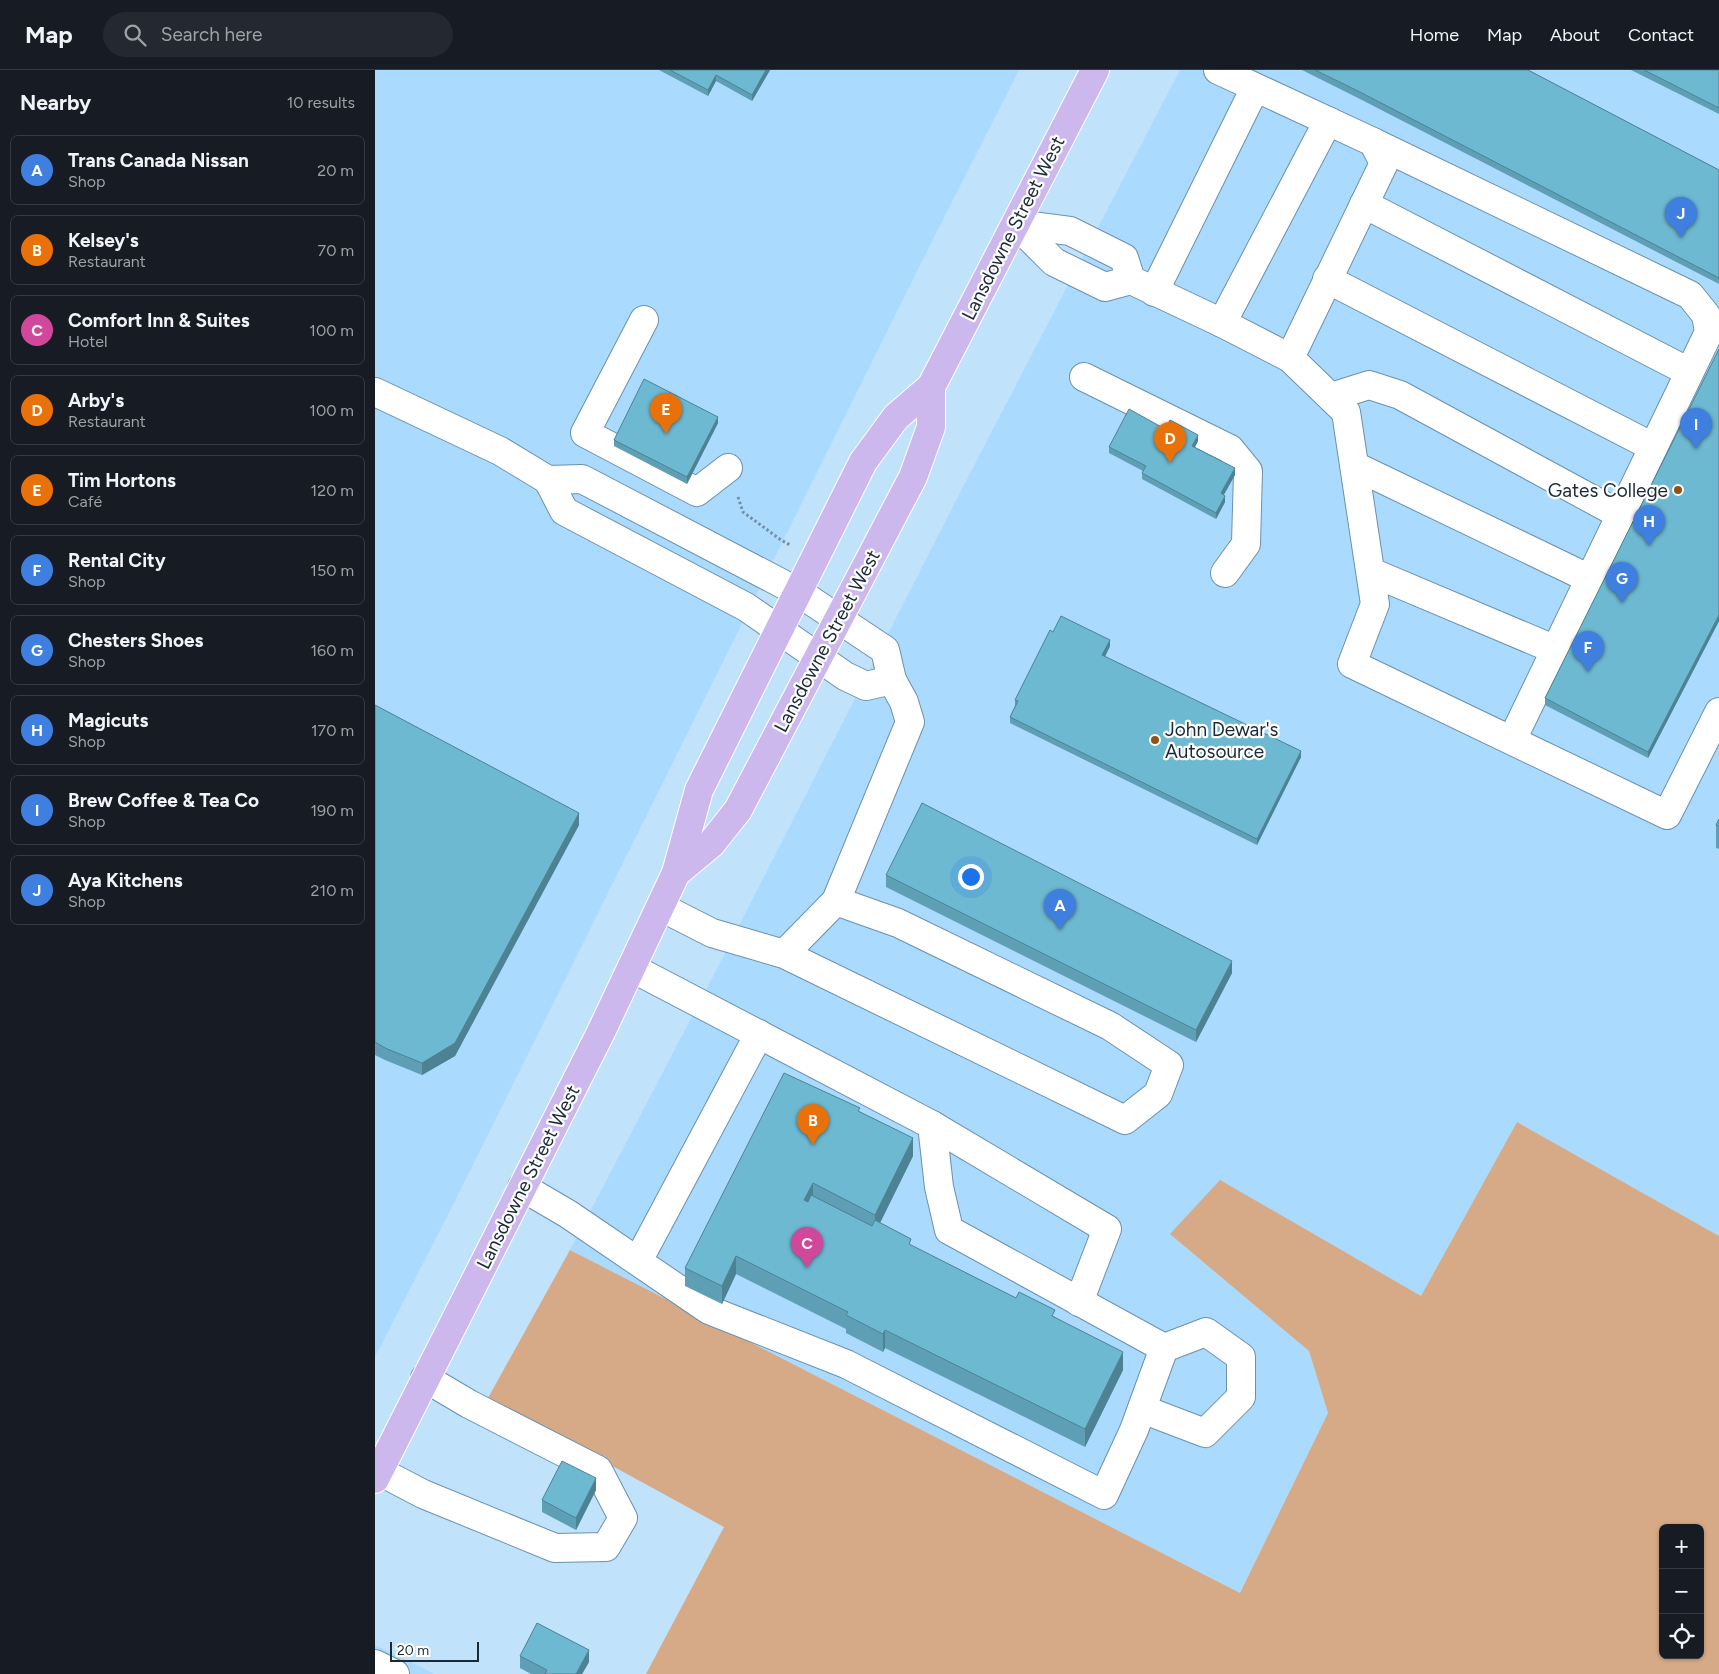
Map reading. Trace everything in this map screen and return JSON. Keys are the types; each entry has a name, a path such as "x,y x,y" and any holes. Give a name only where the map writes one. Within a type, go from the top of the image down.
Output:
{"main road":[{"name":"Lansdowne Street West","path":"377,1475 632,968 676,873 699,790 863,462 896,418 931,387 1095,70"},
{"name":"Lansdowne Street West","path":"676,873 711,844 738,810 839,619 913,477 931,427 931,387"}],"lane":[{"path":"1218,70 1329,121 1690,295 1706,315 1709,332 1512,740"},
{"path":"1142,286 1255,88"},
{"path":"1222,323 1329,121"},
{"path":"1290,358 1384,163 1373,142"},
{"path":"1364,204 1689,372"},
{"path":"1016,224 1054,262 1105,287 1142,286 1222,323 1290,358 1346,412 1375,604 1352,664 1667,815 1719,712"},
{"path":"1327,280 1653,447"},
{"path":"644,320 585,433 697,492 728,468"},
{"path":"1084,376 1230,449 1248,471 1246,544 1225,573"},
{"path":"1331,397 1369,385 1400,395 1621,515"},
{"path":"375,392 500,451 548,480 565,510 746,607 845,676 866,686 892,680"},
{"path":"1355,466 1590,579"},
{"path":"548,480 582,478 797,592 885,650 892,680 904,702 910,722 836,901 784,954"},
{"path":"1371,572 1556,650"},
{"path":"661,907 712,933 784,954 1125,1120 1158,1094 1169,1065 1110,1026 898,923 836,901"},
{"path":"632,968 932,1125 1107,1228 1079,1302"},
{"path":"638,1262 759,1034"},
{"path":"932,1125 939,1187 949,1230 1163,1348 1207,1332 1241,1357 1241,1397 1205,1433 1142,1409"},
{"path":"522,1188 568,1214 709,1310 846,1364 1104,1495 1135,1430 1163,1348"},
{"path":"377,1475 555,1548 606,1547 623,1518 599,1470 469,1404 425,1378"},
{"path":"375,1664 395,1674"}],"shaded area":[{"path":"375,70 1019,70 930,245 458,1195 375,1357"},
{"path":"1180,70 1719,70 1719,1236 1517,1122 1421,1296 1220,1181 1171,1234 1309,1351 1328,1413 1240,1593 570,1250"},
{"path":"1517,1122 1719,1236 1719,1674 646,1674 724,1527 488,1398 570,1250 1240,1593 1328,1413 1309,1351 1170,1234 1220,1180 1421,1296"},
{"path":"375,1645 435,1674 375,1674"}],"building":[{"path":"670,70 766,70 752,95 716,75 708,90"},
{"path":"1315,70 1528,70 1719,170 1719,278 1358,91"},
{"path":"1644,70 1719,70 1719,108"},
{"path":"1719,349 1719,615 1648,752 1545,698"},
{"path":"644,379 718,417 687,477 614,440"},
{"path":"1129,409 1165,429 1170,420 1198,435 1192,446 1235,468 1221,493 1225,496 1216,513 1142,473 1146,466 1109,447"},
{"name":"John Dewar's Autosource","path":"1061,616 1110,640 1102,655 1301,751 1257,839 1010,717 1018,701 1015,700 1050,630 1053,632"},
{"path":"375,705 579,813 455,1043 422,1063 375,1042"},
{"path":"922,803 1232,961 1196,1030 886,875"},
{"path":"784,1073 860,1108 858,1111 913,1138 875,1215 813,1183 804,1200 808,1202 811,1195 872,1226 875,1220 911,1239 909,1244 1016,1298 1019,1292 1055,1310 1052,1316 1123,1352 1085,1429 885,1330 883,1334 846,1315 848,1312 736,1256 722,1286 685,1268"},
{"path":"562,1461 596,1478 576,1518 542,1500"},
{"path":"537,1623 589,1650 576,1674 545,1674 547,1670 520,1656"}],"place":[{"name":"Aya Kitchens","path":"1681,238"},
{"name":"Tim Hortons","path":"666,434"},
{"name":"Brew Coffee & Tea Co","path":"1696,449"},
{"name":"Arby's","path":"1170,463"},
{"name":"Gates College","path":"1678,490"},
{"name":"Magicuts","path":"1649,546"},
{"name":"Chesters Shoes","path":"1622,603"},
{"name":"Rental City","path":"1588,672"},
{"name":"John Dewar's Autosource","path":"1155,740"},
{"name":"Trans Canada Nissan","path":"1060,930"},
{"name":"Kelsey's","path":"813,1145"},
{"name":"Comfort Inn & Suites","path":"807,1268"}]}
